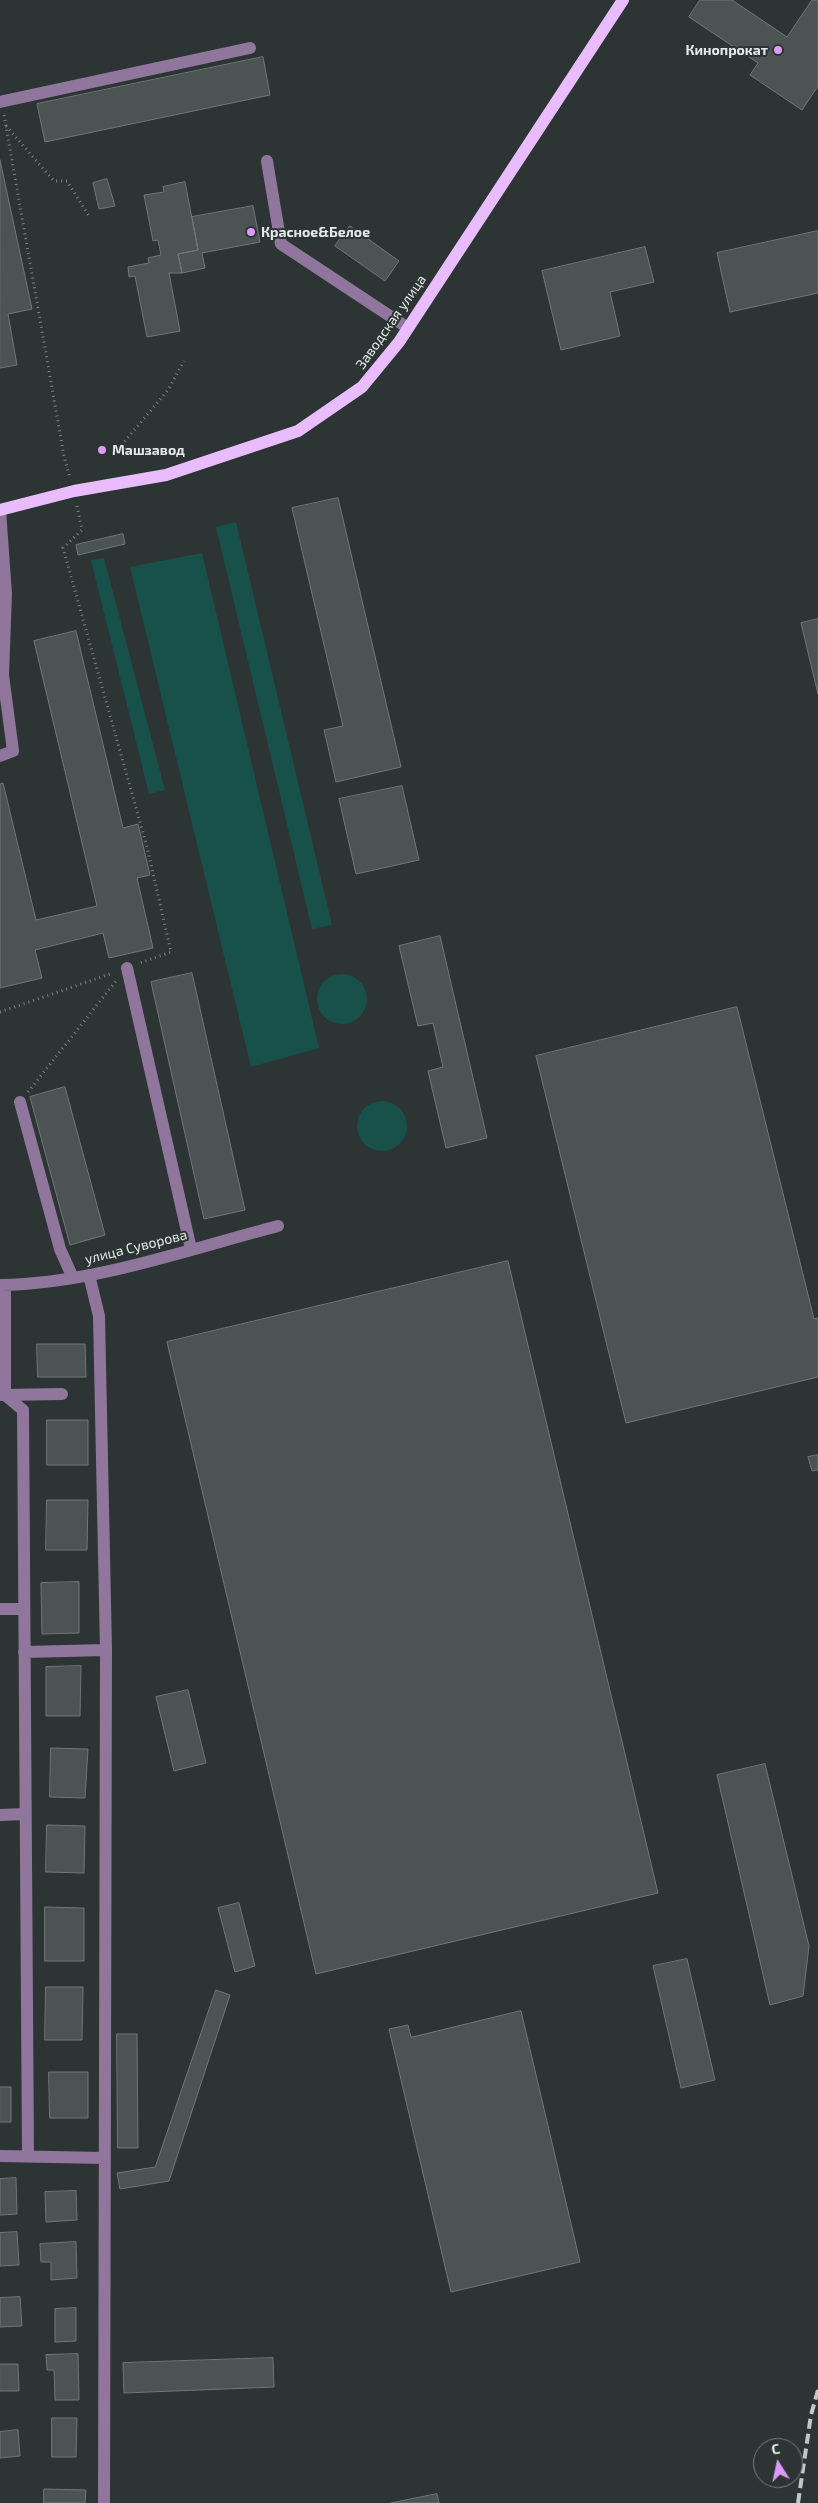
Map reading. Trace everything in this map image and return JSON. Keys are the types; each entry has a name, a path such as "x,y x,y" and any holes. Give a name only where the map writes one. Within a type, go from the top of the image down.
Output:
{"main road":[{"name":"Заводская улица","path":"0,510 74,492 166,475 298,431 362,387 408,328 623,0"}],"street":[{"path":"1,102 250,48"},
{"path":"267,161 281,244 408,328"},
{"path":"0,510 3,675 13,752 0,756"},
{"path":"127,968 191,1248"},
{"path":"20,1102 60,1249 73,1278"},
{"name":"улица Суворова","path":"3,1285 89,1275 278,1226"},
{"path":"89,1275 99,1316 106,1650 104,2503"},
{"path":"3,1285 3,1395"},
{"path":"3,1395 62,1394"},
{"path":"3,1395 23,1410 28,2156"},
{"path":"0,1609 24,1609"},
{"path":"24,1652 106,1650"},
{"path":"0,1815 25,1814"},
{"path":"0,2156 105,2158"}],"path":[{"path":"0,1012 171,952 148,847 63,548 82,530 64,456 1,102"},
{"path":"6,126 54,181 67,181 89,216"},
{"path":"115,453 168,390 184,361"},
{"path":"20,1102 127,968"}],"green space":[{"path":"236,522 332,925 312,929 216,527"},
{"path":"202,553 319,1048 251,1067 130,567"},
{"path":"104,558 165,790 149,794 91,560"},
{"path":"337,974 347,974 360,981 367,994 367,1004 360,1017 347,1024 337,1024 328,1020 321,1013 317,1004 317,994 321,985 328,978"},
{"path":"377,1101 387,1101 400,1108 407,1121 407,1131 400,1144 387,1151 377,1151 368,1147 361,1140 357,1131 357,1121 361,1112 368,1105"}],"building":[{"name":"Кинопрокат","path":"700,0 732,0 787,37 812,0 818,0 818,86 802,110 750,75 758,63 689,17"},
{"path":"263,57 270,95 45,142 37,104"},
{"path":"0,160 32,309 8,314 17,365 0,368"},
{"path":"107,179 115,206 99,209 93,183"},
{"path":"185,182 198,250 178,254 182,273 169,273 180,331 147,337 135,276 129,277 128,267 149,263 148,258 161,255 158,240 153,241 144,195 164,192 163,187"},
{"path":"253,206 260,242 202,253 205,268 182,273 178,254 198,250 192,217"},
{"path":"350,226 399,261 385,281 335,246"},
{"path":"818,231 818,293 730,312 717,253"},
{"path":"645,247 654,282 610,292 620,336 561,350 542,271"},
{"path":"338,498 401,767 336,782 324,730 343,726 292,508"},
{"path":"123,534 125,544 78,555 76,545"},
{"path":"818,619 818,694 801,623"},
{"path":"76,631 123,828 138,824 150,875 137,878 153,948 109,958 103,933 35,950 42,978 0,988 0,784 3,783 36,920 97,906 34,641"},
{"path":"402,786 419,860 356,874 339,799"},
{"path":"440,936 487,1138 446,1148 428,1071 443,1067 433,1023 418,1026 399,946"},
{"path":"192,973 245,1210 204,1219 151,982"},
{"path":"737,1007 814,1319 818,1318 818,1377 626,1423 536,1056"},
{"path":"65,1087 105,1235 70,1245 30,1097"},
{"path":"508,1261 658,1893 316,1974 167,1342"},
{"path":"37,1344 85,1344 86,1377 38,1377"},
{"path":"47,1420 88,1420 88,1465 47,1465"},
{"path":"818,1455 818,1470 812,1471 808,1457"},
{"path":"47,1500 88,1500 87,1550 46,1550"},
{"path":"79,1582 79,1633 42,1634 41,1583"},
{"path":"81,1666 80,1716 46,1716 46,1667"},
{"path":"188,1690 206,1763 174,1771 156,1697"},
{"path":"51,1748 88,1749 85,1798 50,1797"},
{"path":"765,1764 809,1946 803,1996 770,2005 717,1775"},
{"path":"47,1825 85,1826 84,1873 46,1872"},
{"path":"239,1903 255,1966 235,1972 218,1908"},
{"path":"45,1907 84,1908 84,1961 45,1961"},
{"path":"687,1959 715,2080 681,2088 653,1966"},
{"path":"46,1987 83,1987 82,2040 45,2040"},
{"path":"216,1990 230,1995 169,2181 120,2189 117,2173 155,2167"},
{"path":"521,2011 580,2262 451,2292 389,2029 408,2025 411,2037"},
{"path":"117,2034 137,2034 138,2148 118,2148"},
{"path":"49,2072 88,2072 88,2118 50,2118"},
{"path":"0,2087 11,2087 11,2122 0,2122"},
{"path":"16,2178 17,2214 0,2215 0,2179"},
{"path":"76,2191 77,2220 46,2222 45,2192"},
{"path":"17,2232 19,2265 0,2266 0,2233"},
{"path":"76,2242 77,2278 51,2280 51,2262 41,2262 40,2244"},
{"path":"20,2297 22,2326 0,2327 0,2298"},
{"path":"76,2308 76,2341 55,2342 55,2309"},
{"path":"78,2354 79,2400 55,2400 54,2370 47,2370 46,2355"},
{"path":"273,2358 274,2387 124,2393 123,2363"},
{"path":"0,2364 18,2364 19,2391 0,2391"},
{"path":"52,2418 77,2418 76,2457 52,2457"},
{"path":"18,2430 20,2456 0,2458 0,2432"},
{"path":"44,2489 86,2490 85,2503 44,2503"},
{"path":"437,2494 439,2503 391,2503"}],"railway":[{"path":"798,2503 811,2415 818,2390"}],"place":[{"name":"Кинопрокат","path":"778,50"},
{"name":"Красное&Белое","path":"251,232"},
{"name":"Машзавод","path":"102,450"}]}
